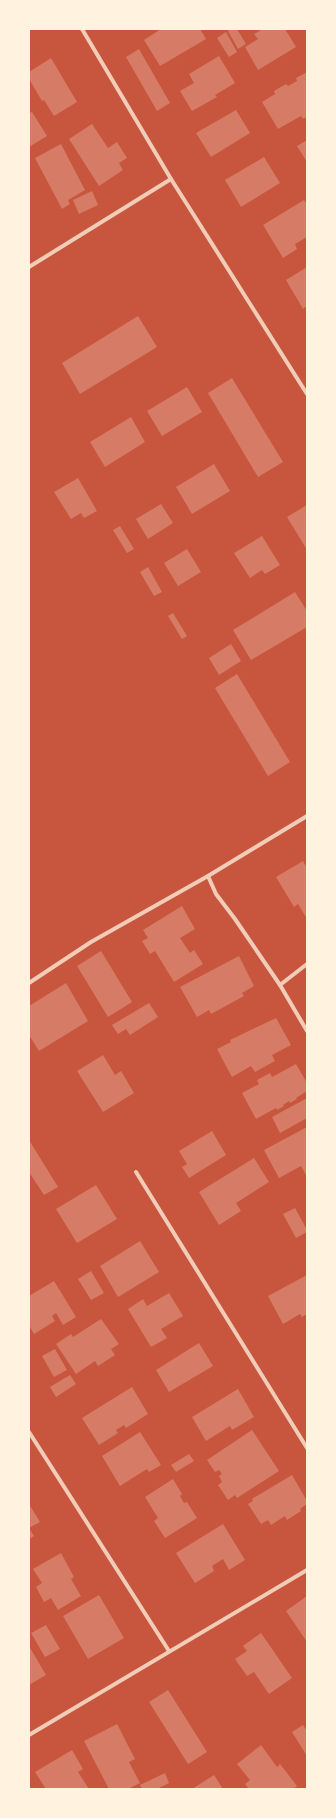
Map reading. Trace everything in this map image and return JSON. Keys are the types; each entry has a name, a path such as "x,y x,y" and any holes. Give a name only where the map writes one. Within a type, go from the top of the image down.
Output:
{"street":[{"path":"82,29 171,179 307,394"},
{"path":"29,267 171,179"},
{"path":"29,983 91,942 208,876 307,816"},
{"path":"208,876 216,894 280,985 307,1031"},
{"path":"280,985 307,964"},
{"path":"136,1172 307,1448"},
{"path":"29,1432 169,1651"},
{"path":"29,1734 307,1570"}],"building":[{"path":"161,29 200,29 206,39 160,66 144,40"},
{"path":"231,29 237,29 246,44 238,49 228,31"},
{"path":"263,29 285,29 296,47 258,70 245,47 258,39 254,34"},
{"path":"226,32 237,52 229,57 217,38"},
{"path":"139,49 170,103 157,111 126,57"},
{"path":"219,56 235,83 215,95 217,97 192,111 180,91 194,83 189,74"},
{"path":"51,58 77,102 54,116 44,100 42,101 29,79 29,72"},
{"path":"307,72 307,117 303,119 301,116 278,129 262,102 275,94 274,91 286,84 288,86 297,81 296,78"},
{"path":"236,110 250,133 211,157 196,133"},
{"path":"32,112 47,136 29,147 29,113"},
{"path":"92,124 108,148 117,142 127,158 119,163 123,170 99,186 69,139"},
{"path":"307,140 307,162 297,146"},
{"path":"61,144 85,190 68,200 70,204 62,209 35,158"},
{"path":"264,157 280,183 241,207 225,180"},
{"path":"92,191 98,205 79,214 73,200"},
{"path":"304,200 307,204 307,237 295,244 297,249 283,258 263,225"},
{"path":"307,267 307,306 303,309 286,280"},
{"path":"138,316 157,347 80,394 62,363"},
{"path":"232,378 283,462 258,477 208,393"},
{"path":"187,387 202,412 162,436 147,411"},
{"path":"131,417 145,442 105,467 90,442"},
{"path":"214,464 230,491 192,514 176,487"},
{"path":"78,478 97,511 84,518 81,513 71,519 54,492"},
{"path":"161,504 173,523 148,539 136,519"},
{"path":"307,505 307,550 287,517"},
{"path":"120,526 134,549 127,553 113,530"},
{"path":"262,536 280,565 265,574 262,570 250,578 234,553"},
{"path":"187,549 201,572 178,586 164,563"},
{"path":"148,567 162,592 154,596 140,572"},
{"path":"295,592 307,611 307,627 251,660 233,630"},
{"path":"173,613 187,636 182,639 168,616"},
{"path":"231,644 241,661 219,675 209,658"},
{"path":"237,674 290,762 268,776 215,688"},
{"path":"303,861 307,868 307,919 298,904 294,907 276,877"},
{"path":"182,906 195,929 180,938 190,953 194,950 203,964 174,982 155,951 150,954 142,941 148,938 143,930"},
{"path":"101,951 132,1002 108,1017 77,966"},
{"path":"239,956 254,986 242,993 244,996 211,1014 209,1010 197,1017 180,987"},
{"path":"66,983 88,1021 39,1051 29,1035 29,1006"},
{"path":"149,1003 158,1017 130,1035 126,1029 118,1034 112,1025"},
{"path":"276,1018 291,1045 272,1055 275,1061 255,1072 251,1066 232,1077 217,1049 231,1042 230,1040"},
{"path":"103,1055 115,1075 121,1071 134,1093 103,1112 77,1071"},
{"path":"296,1064 307,1083 307,1091 290,1103 289,1101 277,1110 276,1108 256,1119 242,1093 259,1084 257,1080 270,1073 272,1077"},
{"path":"307,1098 307,1118 280,1133 272,1117"},
{"path":"307,1127 307,1177 301,1166 279,1178 264,1150"},
{"path":"212,1131 226,1155 189,1178 182,1167 187,1164 179,1151"},
{"path":"29,1140 58,1187 44,1195 29,1172"},
{"path":"254,1158 269,1182 236,1203 241,1211 219,1225 199,1192"},
{"path":"96,1185 117,1219 77,1243 56,1209"},
{"path":"295,1208 307,1230 307,1232 296,1238 283,1214"},
{"path":"140,1241 159,1272 118,1297 100,1266"},
{"path":"91,1271 104,1293 91,1300 78,1279"},
{"path":"307,1275 307,1314 302,1317 300,1314 283,1324 268,1296"},
{"path":"54,1281 76,1317 63,1325 56,1313 52,1316 55,1321 34,1334 29,1325 29,1296"},
{"path":"169,1293 183,1316 161,1329 167,1338 151,1347 128,1309 143,1299 147,1306"},
{"path":"101,1319 119,1344 111,1349 115,1355 98,1366 95,1361 76,1374 56,1344 71,1334 73,1337"},
{"path":"199,1343 213,1366 169,1392 156,1370"},
{"path":"55,1349 67,1370 54,1377 42,1356"},
{"path":"70,1375 76,1384 56,1397 50,1387"},
{"path":"132,1387 148,1414 126,1428 124,1425 116,1430 118,1433 99,1445 82,1418"},
{"path":"238,1389 254,1417 232,1430 230,1426 206,1441 192,1417"},
{"path":"252,1430 279,1471 237,1498 235,1495 228,1500 218,1485 222,1482 219,1476 222,1474 219,1470 215,1472 207,1460"},
{"path":"140,1432 161,1465 149,1472 147,1469 120,1486 102,1456"},
{"path":"189,1454 194,1461 176,1472 171,1465"},
{"path":"292,1475 307,1501 307,1504 300,1509 301,1511 287,1520 285,1516 271,1525 268,1520 261,1524 248,1504 253,1501 252,1499"},
{"path":"173,1479 182,1494 180,1496 184,1503 187,1502 197,1518 165,1538 154,1521 158,1518 145,1497"},
{"path":"29,1504 40,1522 29,1528"},
{"path":"223,1524 245,1560 229,1570 223,1559 212,1566 214,1571 195,1583 176,1553"},
{"path":"29,1528 34,1536 29,1539"},
{"path":"61,1553 74,1577 71,1579 81,1596 58,1610 51,1598 44,1602 36,1587 42,1583 33,1569"},
{"path":"99,1595 124,1638 88,1659 63,1616"},
{"path":"307,1596 307,1642 286,1611"},
{"path":"46,1625 60,1649 45,1657 31,1633"},
{"path":"261,1633 292,1678 269,1694 254,1672 247,1676 235,1659 247,1651 243,1646"},
{"path":"29,1646 46,1675 29,1685"},
{"path":"168,1690 207,1752 188,1764 149,1702"},
{"path":"117,1724 135,1759 129,1762 140,1783 128,1789 109,1789 84,1741"},
{"path":"303,1725 307,1731 307,1756 292,1732"},
{"path":"261,1745 277,1767 280,1764 297,1786 293,1789 249,1789 245,1784 250,1780 237,1764"},
{"path":"72,1750 83,1769 78,1772 89,1789 46,1789 35,1772"},
{"path":"165,1773 169,1783 157,1789 142,1789 140,1785"},
{"path":"214,1775 223,1789 192,1789"}]}
